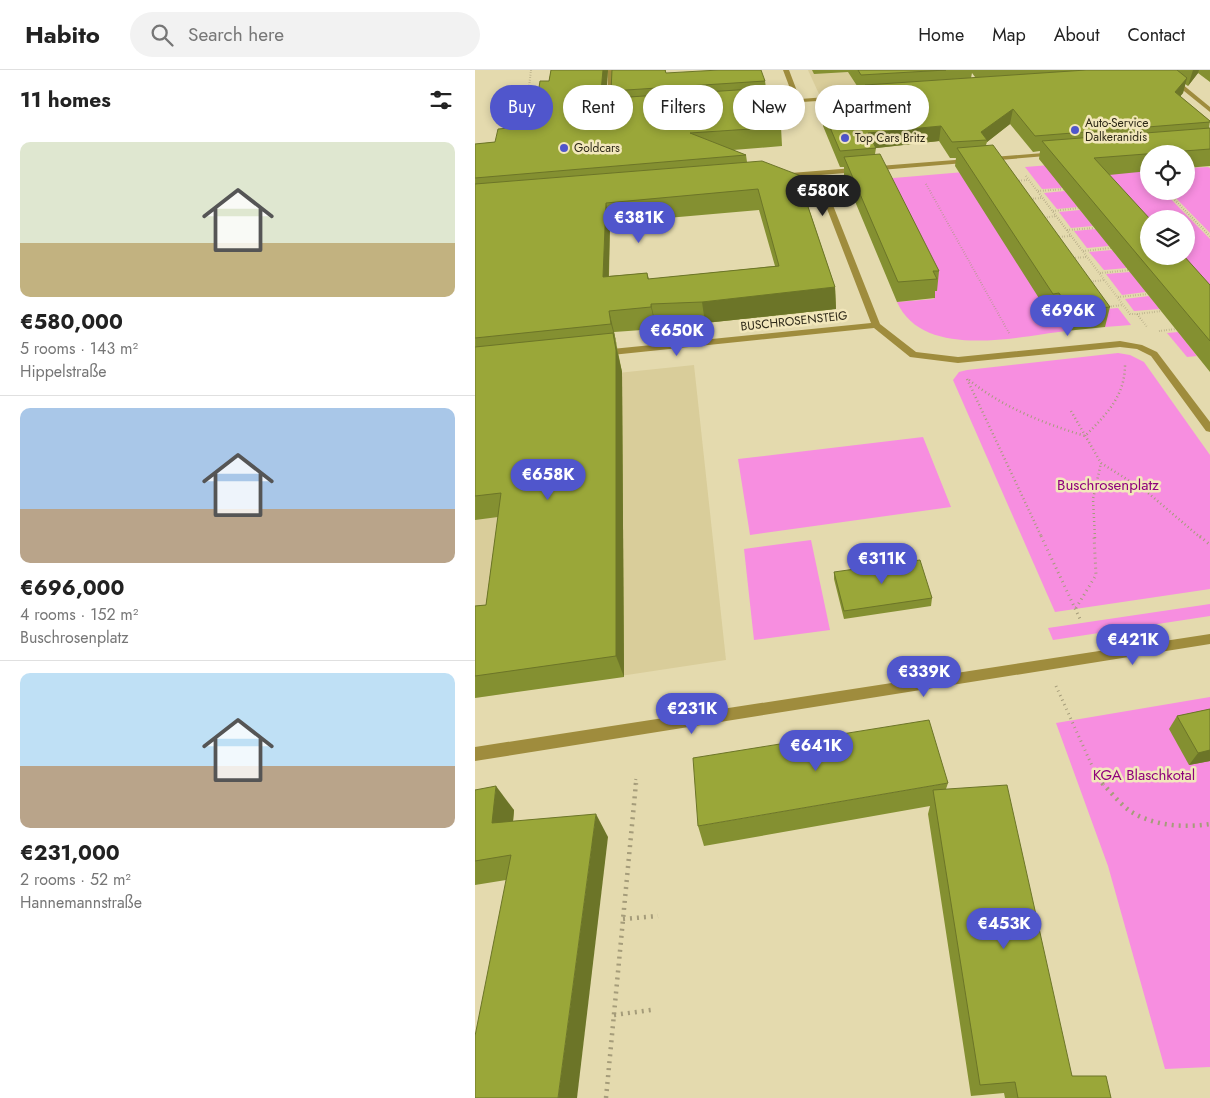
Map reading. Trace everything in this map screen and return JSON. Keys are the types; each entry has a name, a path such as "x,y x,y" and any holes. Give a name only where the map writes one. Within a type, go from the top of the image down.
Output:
{"street":[{"path":"611,70 611,85"},
{"path":"786,70 792,85"},
{"path":"1161,70 1210,110"},
{"path":"1155,76 1167,75"},
{"path":"775,176 1066,153"},
{"path":"817,173 876,325 893,341 913,355 959,360 1120,344 1139,347 1154,354 1210,430"},
{"name":"BUSCHROSENSTEIG","path":"595,353 876,325"},
{"path":"475,754 1210,639"}],"path":[{"path":"529,85 531,70"},
{"path":"1013,158 1130,314"},
{"path":"916,166 1020,354"},
{"path":"1011,181 1029,180"},
{"path":"1038,192 1066,189"},
{"path":"1024,199 1042,198"},
{"path":"1175,200 1210,236"},
{"path":"1052,211 1079,208"},
{"path":"1038,218 1056,216"},
{"path":"1067,230 1095,228"},
{"path":"1052,238 1071,236"},
{"path":"1082,251 1111,248"},
{"path":"1067,259 1087,257"},
{"path":"1099,273 1129,270"},
{"path":"1081,282 1104,280"},
{"path":"1117,297 1148,294"},
{"path":"1099,308 1123,305"},
{"path":"1137,314 1162,311"},
{"path":"1151,332 1176,329"},
{"path":"1085,436 1114,405 1123,386 1126,375 1124,353 1120,344"},
{"path":"959,360 1080,620"},
{"path":"966,378 992,400 1007,408 1085,436"},
{"path":"1071,412 1101,463 1147,492 1210,545"},
{"path":"1076,609 1096,575 1093,499 1101,463"},
{"path":"1047,664 1098,779 1130,811 1161,824 1197,826 1210,824"},
{"path":"606,1098 636,778"},
{"path":"623,919 658,916"},
{"path":"614,1015 651,1010"}],"shaded area":[{"path":"808,70 945,70 956,84 929,86 815,85"},
{"path":"694,365 726,660 475,698 475,388"}],"green space":[{"path":"1131,159 1140,168 1140,200 1172,200 1182,210 1140,210 1106,175"},
{"path":"1063,164 1062,188 1042,189 1025,167"},
{"path":"1195,168 1210,168 1210,233 1195,218 1195,210 1188,210 1178,200 1195,200"},
{"path":"964,172 1066,331 997,340 949,338 927,332 910,320 897,302 934,299 931,291 937,290 882,179"},
{"path":"1065,191 1078,207 1057,209 1044,193"},
{"path":"1080,210 1093,226 1071,228 1059,212"},
{"path":"1195,224 1210,239 1210,303 1170,265 1195,265"},
{"path":"1096,229 1109,246 1087,248 1074,231"},
{"path":"1112,250 1127,268 1104,270 1089,252"},
{"path":"1130,272 1146,292 1122,295 1106,274"},
{"path":"1149,296 1160,309 1134,311 1125,299"},
{"path":"1118,308 1131,325 1105,327 1093,310"},
{"path":"1178,332 1197,356 1187,357 1167,333"},
{"name":"Buschrosenplatz","path":"1118,353 1130,355 1144,362 1210,455 1210,589 1055,612 953,380 959,372 967,370"},
{"path":"923,437 951,507 750,535 738,459"},
{"path":"811,540 830,630 754,640 744,549"},
{"path":"1210,604 1210,616 1053,640 1048,628"},
{"name":"KGA Blaschkotal","path":"1210,697 1210,1067 1165,1069 1108,866 1056,723"}],"building":[{"path":"551,70 603,70 602,85 563,85 563,130 633,130 633,97 643,96 643,130 723,130 723,91 733,90 733,130 736,130 690,133 746,155 475,178 475,144 495,142 498,130 553,130 553,85 539,85 540,81 549,81"},
{"path":"612,70 665,70 666,73 761,70 765,81 703,85 643,85 643,89 633,90 633,85 611,85"},
{"path":"858,70 946,70 861,75"},
{"path":"1086,70 1177,70 1187,78 1175,92 1210,122 1035,136 1013,109 981,132 987,140 952,142 941,126 929,127 929,85 865,85"},
{"path":"1210,128 1210,149 1195,150 1195,145 1140,145 1140,154 1094,158 1142,210 1140,210 1140,258 1042,141"},
{"path":"831,130 899,130 868,133 876,148 840,151"},
{"path":"993,145 1110,307 1071,311 1059,293 1053,294 957,148"},
{"path":"880,154 939,271 933,271 937,279 898,282 844,157"},
{"path":"762,161 822,184 801,186 835,287 702,302 651,304 651,307 609,311 611,324 475,338 475,184","holes":["758,189 779,266 648,279 647,273 603,277 606,203"]},
{"path":"1146,265 1192,265 1210,285 1210,341"},
{"path":"613,333 616,350 616,656 475,676 475,606 486,605 501,493 475,496 475,347"},
{"path":"920,560 932,598 844,611 834,572"},
{"path":"1210,709 1210,750 1198,753 1177,716"},
{"path":"929,720 948,783 698,826 693,758"},
{"path":"1007,785 1072,1076 1106,1076 1111,1098 1018,1098 1015,1082 980,1085 933,790"},
{"path":"496,786 492,823 596,814 558,1098 475,1098 475,1036 511,855 475,861 475,790"}],"place":[{"name":"Auto-Service Dalkeranidis","path":"1075,130"},
{"name":"Top Cars Britz","path":"845,138"},
{"name":"Goldcars","path":"564,148"}]}
